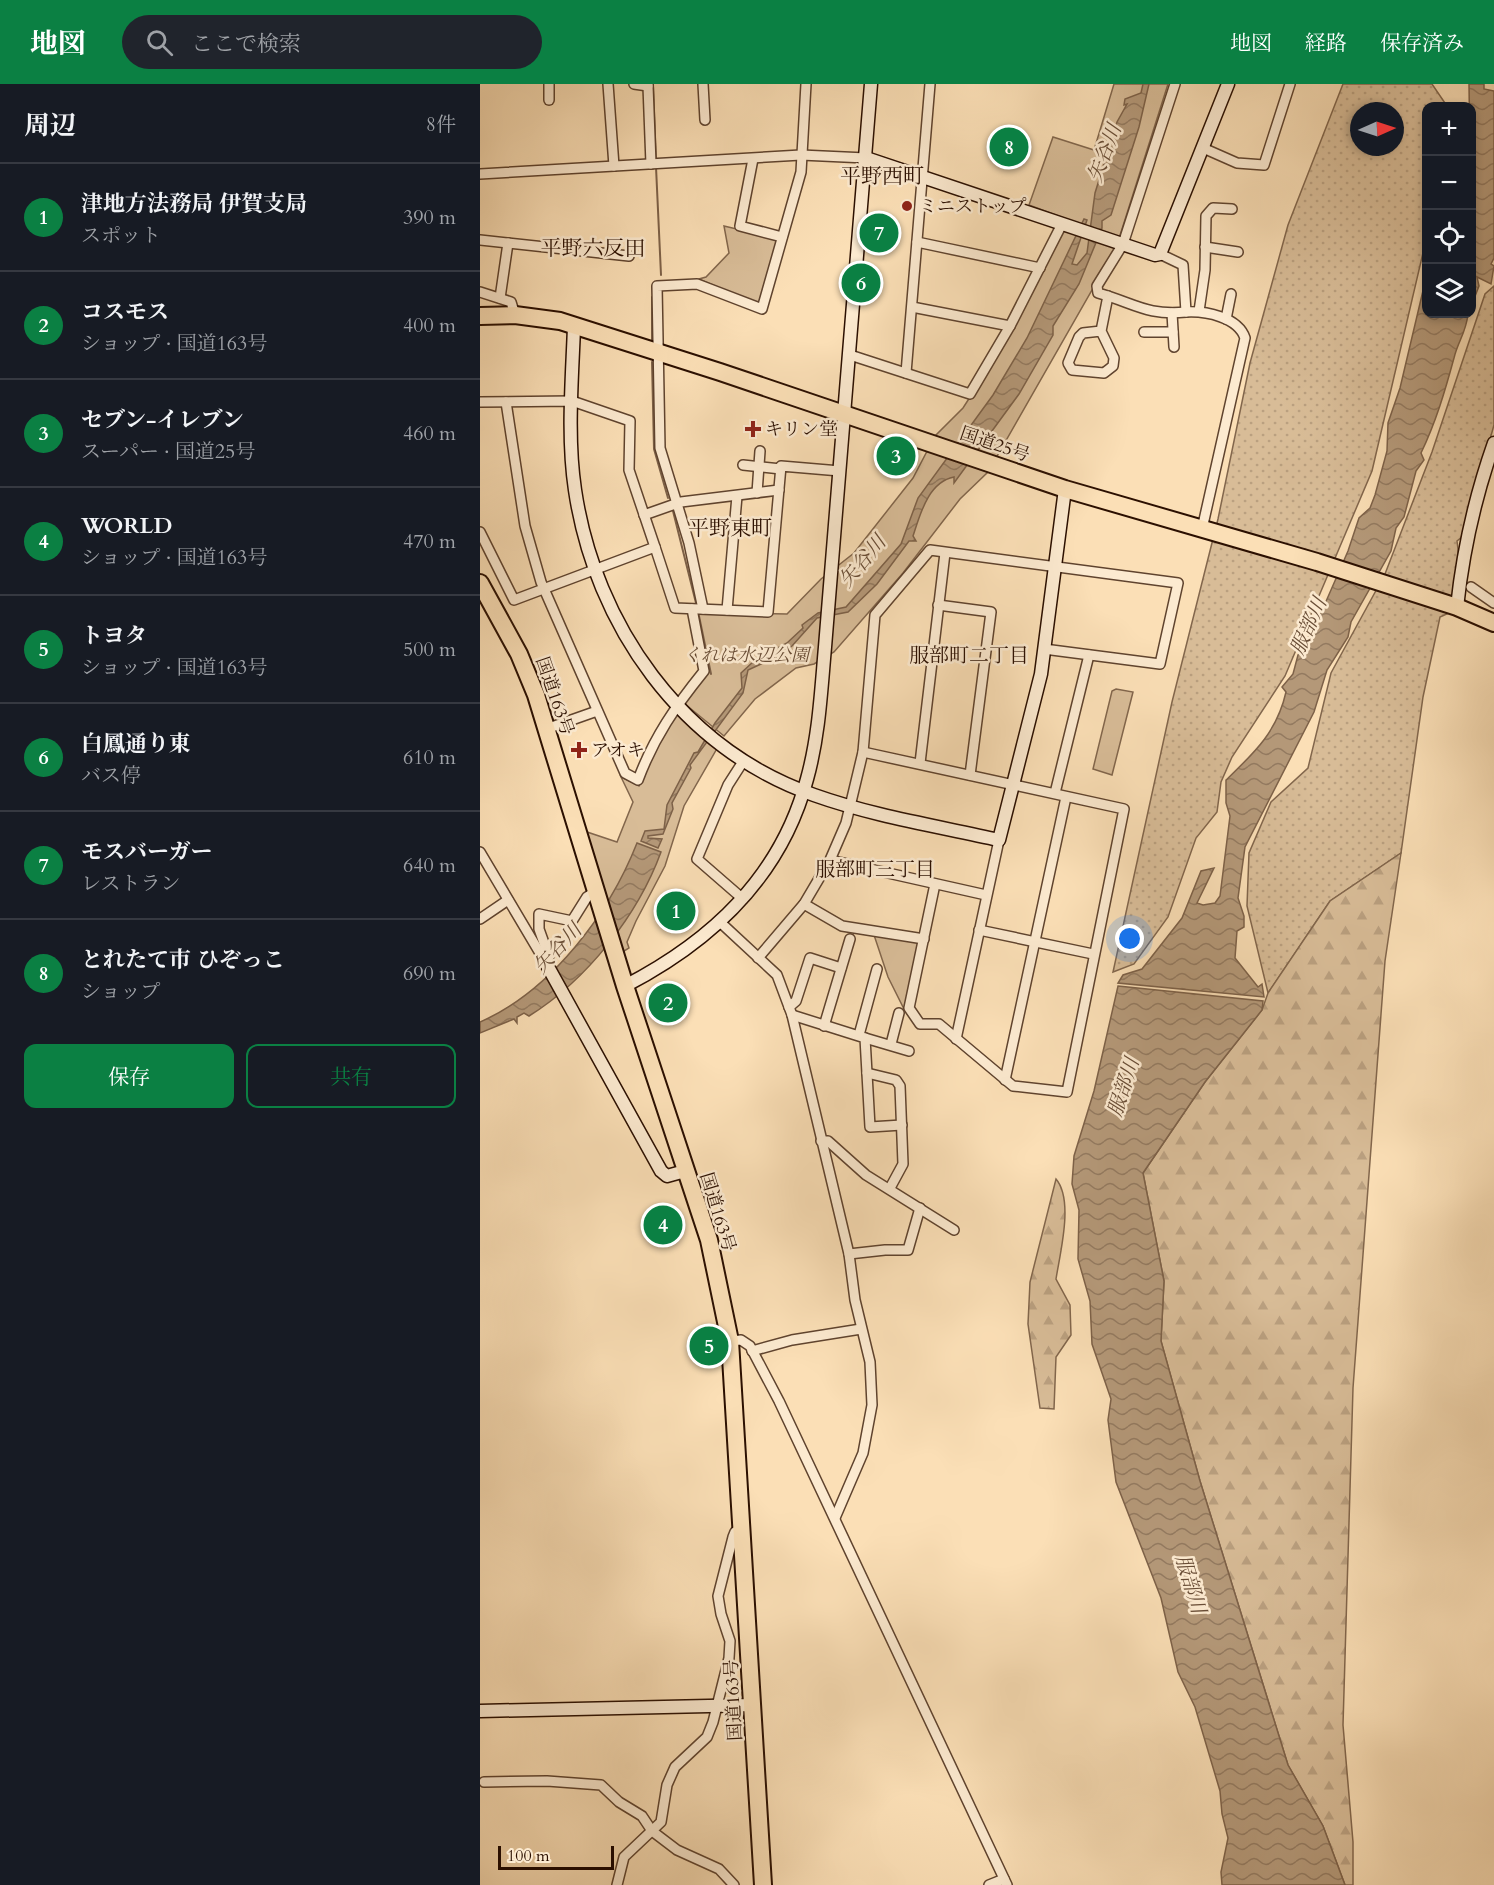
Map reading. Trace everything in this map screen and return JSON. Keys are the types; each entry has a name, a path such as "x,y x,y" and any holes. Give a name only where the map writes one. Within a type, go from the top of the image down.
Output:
{"highway":[{"name":"国道25号","path":"480,316 515,315 549,319 658,352 937,444 1065,489 1457,607 1494,623"},
{"name":"国道163号","path":"480,583 519,654 546,729 625,986 709,1240 730,1341 763,1885"}],"street":[{"path":"549,84 549,100"},
{"path":"608,84 614,166"},
{"path":"634,84 648,85 654,164"},
{"path":"703,84 705,120"},
{"path":"703,609 689,543 660,448 657,286 697,284 762,309 801,172 806,84"},
{"path":"625,986 668,964 721,923 743,899 779,847 804,791 817,731 825,648 871,84"},
{"path":"906,373 930,84"},
{"path":"1175,84 1123,244 1097,286 1098,293 1146,311 1172,313 1199,311 1226,319 1241,331 1245,338 1204,529"},
{"path":"1160,254 1228,84"},
{"path":"1203,148 1237,163 1264,165 1290,84"},
{"path":"480,174 801,155 866,158 1155,255 1160,254 1183,265 1186,312"},
{"path":"753,159 740,226 782,237"},
{"path":"1199,311 1206,270 1206,216 1213,208 1232,209"},
{"path":"850,355 970,394 1010,326 1040,268 1068,226"},
{"path":"480,240 629,256"},
{"path":"917,242 1040,268"},
{"path":"500,298 508,243"},
{"path":"1205,247 1238,252"},
{"path":"480,292 512,302 515,315"},
{"path":"1226,319 1231,294"},
{"path":"1101,331 1083,333 1079,337 1068,363 1072,370 1104,373 1113,366 1114,358 1101,331 1108,296"},
{"path":"912,307 1010,326"},
{"path":"1172,313 1174,347"},
{"path":"573,327 572,401 575,489 594,571 615,620 641,663 679,707 714,739 744,760 804,791 850,807 999,840"},
{"path":"1144,332 1173,332"},
{"path":"480,402 572,401 630,421 629,470 675,608 768,612 781,466 840,471"},
{"path":"506,402 525,526 544,589 624,773 638,780 651,745 704,671 692,609"},
{"path":"1457,607 1471,523 1494,443"},
{"path":"757,493 760,452"},
{"path":"743,465 781,469"},
{"path":"956,1039 999,840 1041,674 1065,489"},
{"path":"644,515 675,503 779,490"},
{"path":"727,610 737,495"},
{"path":"480,532 514,600 655,547"},
{"path":"758,958 804,904 830,860 850,807 863,753 875,615 930,550 1178,583 1160,664 1044,649"},
{"path":"920,763 945,553"},
{"path":"1471,587 1494,603"},
{"path":"938,605 991,612 970,775"},
{"path":"1054,793 1089,655"},
{"path":"546,729 597,711"},
{"path":"863,753 920,763 1124,808 1067,1092 1013,1086 939,1024 920,1024 909,1008 936,884"},
{"path":"743,899 698,859 728,785 744,760"},
{"path":"1005,1080 1066,797"},
{"path":"480,852 565,995 661,1172 668,1176 685,1171"},
{"path":"830,860 986,896"},
{"path":"546,964 549,957 539,929 539,914 572,921 587,897 597,892"},
{"path":"480,919 508,900"},
{"path":"804,904 842,926 924,939"},
{"path":"721,923 777,975 791,1011 820,1141 849,1254 861,1329 870,1362 872,1404 862,1454 834,1518"},
{"path":"979,930 1093,954"},
{"path":"824,1026 850,939"},
{"path":"791,1011 810,958 841,968"},
{"path":"877,969 862,1037 867,1072 870,1127 902,1125"},
{"path":"791,1011 824,1026 909,1051"},
{"path":"891,1044 899,1013"},
{"path":"867,1072 896,1080 900,1086 903,1164 890,1188"},
{"path":"820,1141 828,1141 866,1174 954,1230"},
{"path":"849,1254 908,1250 920,1208"},
{"path":"752,1351 792,1340 861,1329"},
{"path":"730,1341 741,1340 752,1351 834,1518 1005,1882 989,1885"},
{"path":"617,1885 624,1857 652,1832 664,1814 667,1785 675,1767 707,1737 718,1707 730,1641 718,1596 733,1537 735,1532 742,1529"},
{"path":"480,1711 753,1705"},
{"path":"484,1782 547,1781 601,1785 619,1802 642,1816 652,1832 677,1850 719,1869 734,1885"}],"green space":[{"name":"くれは水辺公園","path":"1114,84 1168,84 1116,248 988,472 960,499 903,573 834,652 814,664 796,668 755,699 724,736 685,704 685,700 709,672 697,615 700,612 787,614 821,579 854,553 913,478 935,436 963,408 1008,338 1069,220 1029,205 1053,137 1094,150"},
{"path":"1343,84 1432,84 1444,102 1422,102 1422,257 1372,471 1285,676 1232,757 1221,782 1217,812 1196,838 1168,917 1134,964 1113,972 1172,702 1218,519 1250,363 1288,225"},
{"path":"724,226 774,238 777,243 760,302 756,304 699,279 706,277 729,253"},
{"path":"1494,286 1494,425 1463,536 1457,541 1458,568 1452,604 1449,613 1440,617 1423,697 1401,853 1330,901 1268,993 1247,906 1249,853 1271,802 1308,768 1331,673 1385,574 1432,452 1485,294"},
{"path":"1116,689 1133,692 1112,775 1093,769 1112,691"},
{"path":"678,711 719,745 684,806 665,866 636,921 627,942 629,948 621,953 584,831 617,842 633,802 621,777 639,786 655,749"},
{"path":"1401,853 1385,961 1353,1388 1343,1725 1353,1842 1353,1885 1345,1885 1323,1826 1288,1765 1200,1481 1161,1341 1164,1281 1143,1173 1205,1082 1262,1010 1268,993 1330,901"},
{"path":"874,935 916,942 919,945 904,1009 888,977"},
{"path":"1056,1179 1061,1188 1065,1213 1063,1241 1056,1279 1070,1305 1071,1335 1056,1357 1054,1409 1040,1408 1028,1324 1030,1282"}],"water":[{"path":"1143,84 1149,84 1139,127 1111,215 1102,221 1102,228 1079,284 1053,326 1053,335 1019,394 954,483 954,477 945,480 931,492 922,509 913,536 916,541 909,541 877,584 848,612 817,618 792,646 776,657 748,670 743,693 690,765 691,768 672,803 673,809 663,834 648,836 648,838 662,839 658,848 641,841 645,831 664,829 667,805 694,753 698,752 715,723 742,688 741,673 755,660 787,643 803,628 802,625 818,613 846,607 901,544 918,498 993,395 1027,338 1084,219 1087,220 1072,264 1077,265 1087,253 1095,193 1117,122 1127,104 1124,105 1125,99 1141,93"},
{"path":"1469,84 1484,84 1484,89 1494,91 1494,258 1491,264 1494,266 1491,284 1477,277 1479,286 1476,294 1476,102 1469,102"},
{"path":"1422,295 1422,318 1467,318 1440,406 1421,453 1424,460 1416,471 1404,517 1396,528 1391,551 1351,622 1348,637 1327,670 1314,712 1245,847 1238,898 1244,916 1244,927 1237,931 1235,958 1258,987 1262,984 1264,997 1118,983 1123,975 1142,969 1182,918 1201,871 1214,868 1197,903 1203,905 1215,903 1220,896 1230,816 1226,803 1226,780 1255,751 1277,719 1286,692 1282,687 1293,674 1298,655 1317,622 1348,551 1359,518 1370,508 1375,495 1387,451 1388,423 1400,388"},
{"path":"637,843 661,852 639,899 608,944 571,984 529,1016 524,1013 517,1017 517,1023 514,1019 480,1033 480,1022 531,991 575,948 611,897"},
{"name":"服部川","path":"1118,986 1263,1001 1262,1010 1205,1082 1143,1173 1164,1281 1161,1341 1200,1481 1288,1765 1323,1826 1345,1885 1222,1885 1221,1872 1228,1838 1222,1814 1220,1791 1195,1707 1178,1672 1161,1598 1116,1482 1108,1420 1111,1399 1092,1344 1090,1301 1078,1259 1079,1210 1072,1184 1074,1156 1094,1091"}],"waterway":[{"path":"653,84 656,161"},
{"path":"656,167 661,275"},
{"path":"652,297 652,341"},
{"path":"652,362 654,449 668,498"},
{"path":"673,511 696,603"},
{"path":"699,616 711,674"}],"place":[{"name":"とれたて市 ひぞっこ","path":"1009,147"},
{"name":"ミニストップ","path":"907,206"},
{"name":"モスバーガー","path":"879,233"},
{"name":"白鳳通り東","path":"861,283"},
{"name":"キリン堂","path":"753,429"},
{"name":"セブン-イレブン","path":"896,456"},
{"name":"アオキ","path":"579,750"},
{"name":"津地方法務局 伊賀支局","path":"676,911"},
{"name":"コスモス","path":"668,1003"},
{"name":"WORLD","path":"663,1225"},
{"name":"トヨタ","path":"709,1346"}],"district":[{"name":"平野西町","path":"882,176"},
{"name":"平野六反田","path":"593,248"},
{"name":"平野東町","path":"730,528"},
{"name":"服部町二丁目","path":"969,655"},
{"name":"服部町三丁目","path":"875,869"}],"water label":[{"name":"矢谷川","path":"1104,153"},
{"name":"矢谷川","path":"862,561"},
{"name":"矢谷川","path":"557,948"}]}
